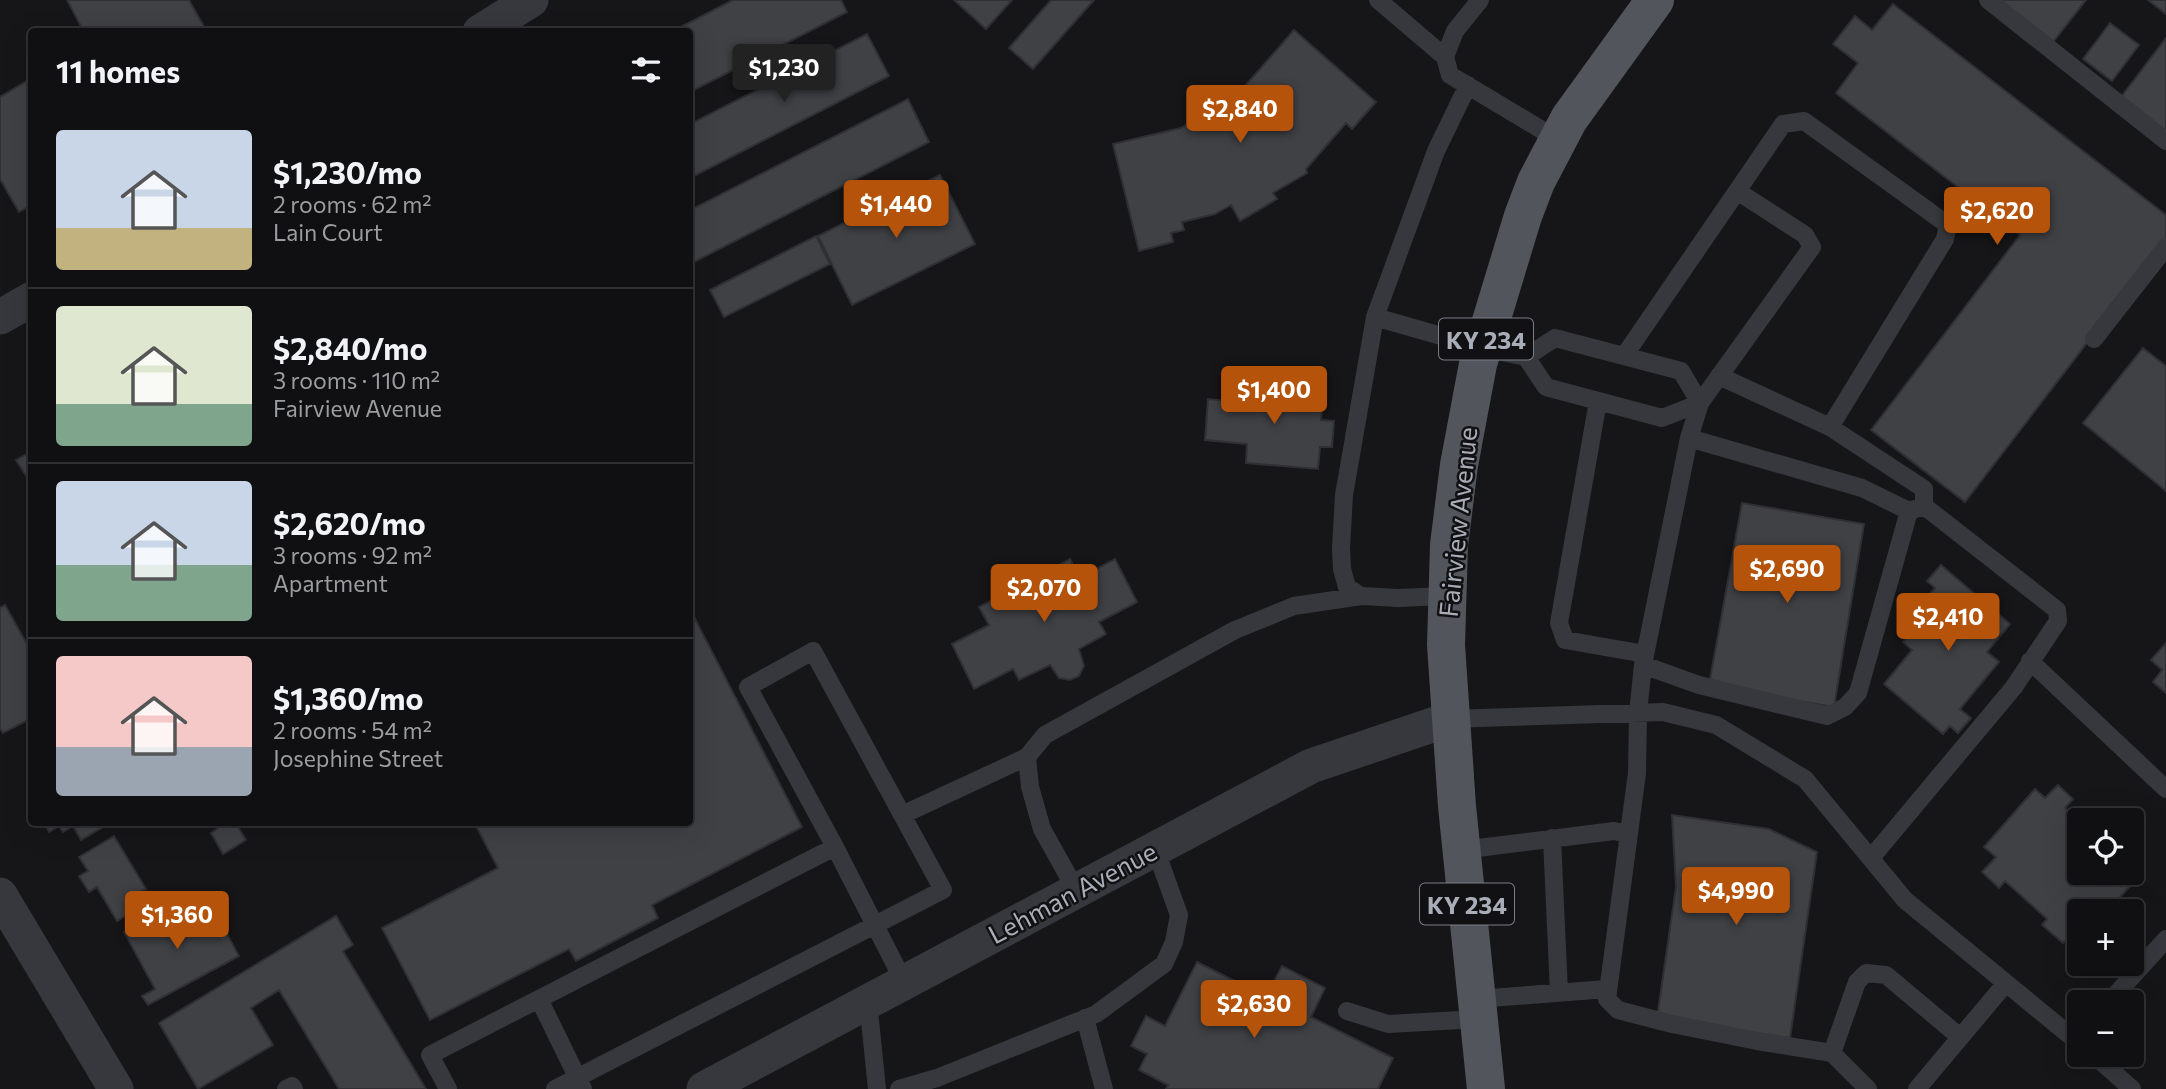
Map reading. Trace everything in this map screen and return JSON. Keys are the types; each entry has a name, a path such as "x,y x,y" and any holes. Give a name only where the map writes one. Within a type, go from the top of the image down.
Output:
{"main road":[{"name":"Fairview Avenue","path":"1486,1089 1450,719 1446,645 1449,545 1459,465 1483,348 1536,182 1557,139 1587,92 1656,0"}],"street":[{"path":"486,28 531,0"},
{"path":"0,317 28,301"},
{"name":"Lehman Avenue","path":"704,1089 1311,766 1450,719"},
{"path":"0,895 116,1089"}],"lane":[{"path":"1378,0 1445,57 1450,75 1557,139"},
{"path":"1445,57 1455,31 1480,0"},
{"path":"1989,0 2166,141"},
{"path":"1361,596 1348,587 1342,569 1343,495 1375,317 1436,151 1468,85"},
{"path":"1624,356 1783,124 1804,121 1948,225 1945,239 1830,426"},
{"path":"1737,191 1805,235 1812,247 1700,402 1689,438 1644,659 1638,713 1636,773 1607,999 1618,1010 1757,1041 1832,1053 1868,1089"},
{"path":"2094,339 2166,247"},
{"path":"1375,317 1483,348 1526,357 1546,387 1662,418 1700,402"},
{"path":"1526,357 1555,338 1681,371 1700,402"},
{"path":"1598,401 1559,623 1565,640 1644,659 1699,685 1826,716 1845,707 1858,693 1924,489 1830,426 1719,376"},
{"path":"1689,438 1862,488 1916,508 2057,610 2058,621 2014,687 1871,858"},
{"path":"902,815 1027,757 1045,735 1235,630 1294,606 1361,596 1447,596"},
{"path":"555,1089 581,1083 875,926 943,890 813,651 748,687 835,847 875,926 904,982"},
{"path":"2030,661 2166,789"},
{"path":"1450,719 1663,712 1716,725 1805,779 1905,900 2067,1031"},
{"path":"1027,757 1030,787 1042,829 1076,890"},
{"path":"1462,850 1614,831 1628,834"},
{"path":"1552,838 1559,993"},
{"path":"448,1089 430,1055 835,847"},
{"path":"899,1089 937,1078 1096,1014 1164,964 1174,942 1179,915 1155,848"},
{"path":"2120,990 2166,939"},
{"path":"1832,1053 1857,982 1866,973 1886,975 1960,1037"},
{"path":"1917,1089 2006,983"},
{"path":"1347,1011 1388,1024 1559,993 1607,989"},
{"path":"539,999 581,1083"},
{"path":"868,1001 877,1089"},
{"path":"1085,1018 1104,1089"},
{"path":"2107,1067 2129,1088"},
{"path":"286,1089 292,1086 294,1089"}],"building":[{"path":"67,0 189,0 205,28 82,28"},
{"path":"733,0 841,0 847,12 693,90 693,28 679,28"},
{"path":"954,0 1012,0 986,29"},
{"path":"1051,0 1094,0 1033,69 1009,48"},
{"path":"1999,0 2086,0 2053,42"},
{"path":"2148,0 2166,0 2166,14"},
{"path":"1893,4 2166,215 2166,240 1965,502 1871,430 2020,235 1836,93 1858,63 1833,44 1855,16 1872,30"},
{"path":"2110,23 2139,45 2112,81 2083,59"},
{"path":"1294,30 1376,102 1352,129 1346,123 1306,169 1307,173 1273,193 1277,199 1240,221 1231,205 1215,214 1182,222 1184,230 1171,233 1173,242 1139,251 1113,144 1181,128 1246,85"},
{"path":"867,34 889,76 693,176 693,122"},
{"path":"2166,38 2166,132 2121,97"},
{"path":"28,80 28,207 19,212 0,179 0,97"},
{"path":"908,99 929,142 693,262 693,208"},
{"path":"940,175 975,244 852,305 818,236"},
{"path":"816,236 830,264 724,317 710,290"},
{"path":"2143,348 2166,366 2166,491 2083,423"},
{"path":"1255,383 1324,389 1321,420 1334,421 1332,447 1320,447 1318,469 1246,463 1247,444 1205,440 1208,399 1253,403"},
{"path":"28,453 28,479 16,460"},
{"path":"1742,503 1864,524 1834,707 1709,685"},
{"path":"1070,559 1079,578 1115,559 1137,602 1099,622 1106,634 1079,649 1084,666 1079,676 1070,680 1059,678 1050,665 1019,680 1013,669 974,689 952,644 989,625 979,607"},
{"path":"1941,565 2010,624 1987,652 1999,662 1960,709 1971,718 1958,733 1950,726 1943,734 1884,684 1912,650 1903,642 1924,617 1916,610 1935,588 1927,581"},
{"path":"5,605 28,646 28,720 3,733 0,728 0,608"},
{"path":"693,615 802,827 652,905 658,918 576,961 569,949 430,1020 382,928 498,868 476,826 693,826"},
{"path":"2166,643 2166,693 2153,682 2162,670 2151,660"},
{"path":"2058,785 2073,799 2065,808 2067,885 2131,885 2119,899 2067,899 2067,939 2063,943 2042,925 2047,919 2005,881 1999,888 1982,872 1996,857 1984,847 2035,789 2045,798"},
{"path":"1672,815 1769,829 1817,852 1790,1038 1657,1018 1676,887"},
{"path":"46,826 59,826 49,832"},
{"path":"59,826 73,826 63,832"},
{"path":"73,826 105,826 81,840"},
{"path":"221,826 237,826 246,840 223,854 211,833"},
{"path":"114,836 146,889 140,892 147,903 117,921 97,887 89,892 79,876 88,871 79,857"},
{"path":"179,902 196,936 221,923 239,956 148,1005 142,996 155,989 124,932"},
{"path":"336,916 353,945 343,951 426,1089 339,1089 279,990 251,1008 273,1045 198,1089 159,1023"},
{"path":"1197,962 1266,997 1282,966 1325,988 1311,1017 1393,1058 1378,1089 1166,1089 1168,1085 1139,1070 1147,1054 1131,1046 1146,1016 1165,1026"}]}
